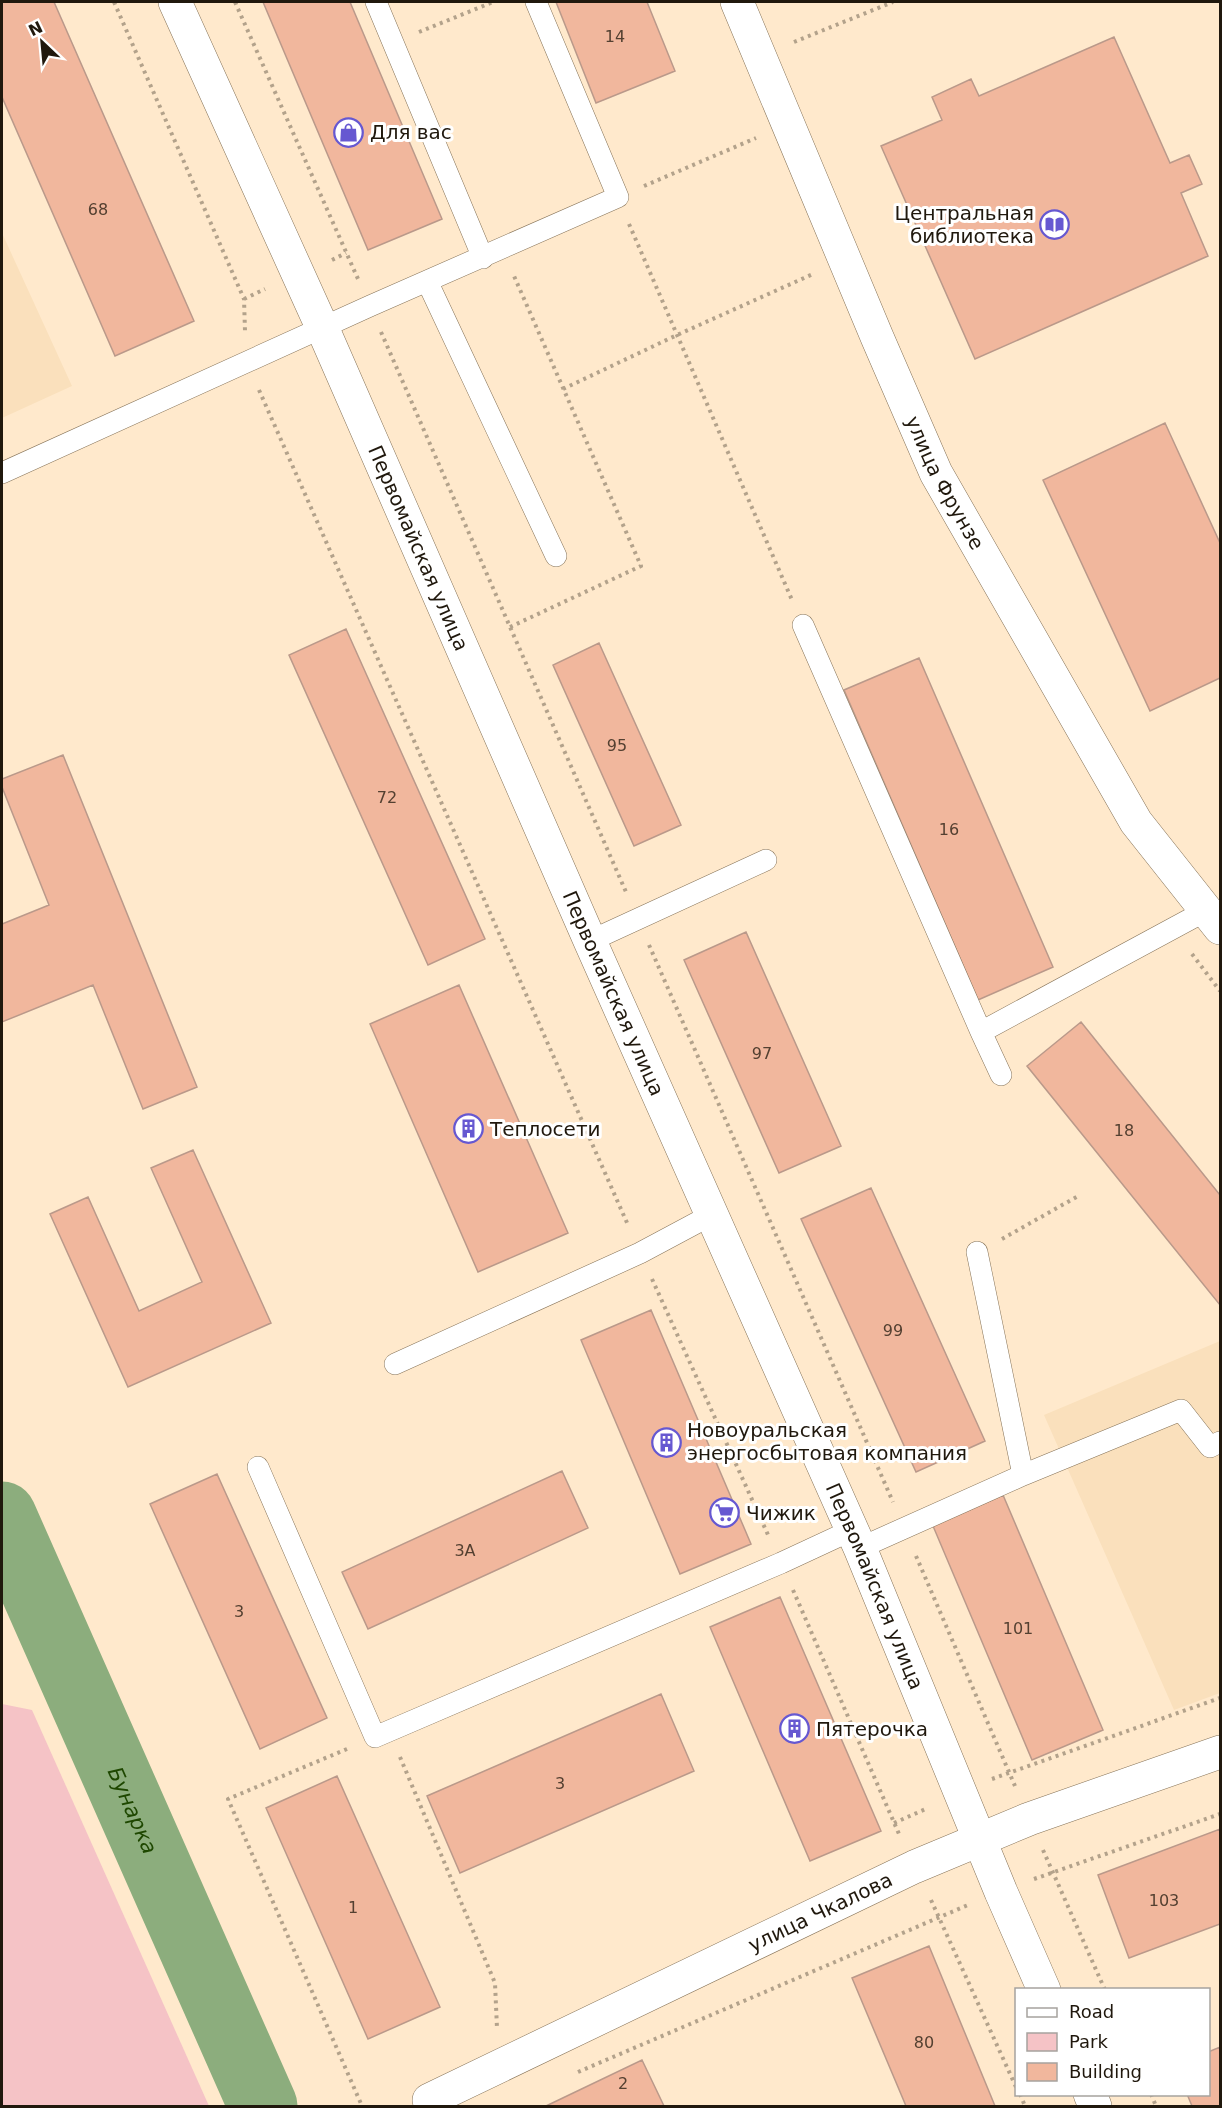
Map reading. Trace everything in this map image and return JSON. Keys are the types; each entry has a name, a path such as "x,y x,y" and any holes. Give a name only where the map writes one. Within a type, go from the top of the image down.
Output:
{"main road":[{"name":"Первомайская улица","path":"175,2 322,327 590,941 856,1539 1044,1988"},
{"name":"улица Фрунзе","path":"737,2 936,473 1136,822 1214,919"},
{"name":"улица Чкалова","path":"429,2100 979,1838 1221,1752"}],"lane":[{"path":"376,2 483,258"},
{"path":"2,473 322,327 618,197 536,2"},
{"path":"427,281 556,556"},
{"path":"803,625 1000,1076"},
{"path":"590,941 766,860"},
{"path":"981,1032 1214,919"},
{"path":"395,1364 640,1253 713,1214"},
{"path":"977,1252 1023,1475"},
{"path":"258,1467 382,1734 781,1563 856,1539 904,1528 1023,1475 1181,1410 1210,1447 1221,1442"}],"path":[{"path":"114,2 244,298 247,363 640,1253 781,1563 894,1824 1015,2083"},
{"path":"235,2 1105,1988"},
{"path":"394,43 493,2"},
{"path":"827,30 893,2"},
{"path":"760,136 618,197 803,625"},
{"path":"502,249 641,566 510,627"},
{"path":"563,389 818,272"},
{"path":"977,1252 1080,1195"},
{"path":"894,1824 1009,1772 1221,1698"},
{"path":"362,2106 228,1798 382,1734 495,1983 497,2029"},
{"path":"1053,1872 1221,1814"},
{"path":"573,2074 939,1917"}],"shaded area":[{"path":"2,233 72,386 2,418"},
{"path":"1220,1341 1220,1693 1174,1710 1044,1415"}],"green space":[{"path":"2,1704 32,1710 209,2106 2,2106"}],"building":[{"path":"2,2 54,2 194,321 115,356 2,97"},
{"path":"263,2 350,2 442,219 368,250"},
{"path":"556,2 647,2 675,71 596,103"},
{"name":"Центральная библиотека","path":"1114,37 1170,163 1189,155 1202,184 1181,193 1208,256 975,359 881,146 942,120 932,97 971,79 979,96"},
{"path":"1165,423 1220,543 1220,678 1150,711 1043,480"},
{"path":"346,629 485,939 428,965 289,655"},
{"path":"599,643 681,825 634,846 553,665"},
{"path":"919,658 1053,967 978,1000 844,690"},
{"path":"63,755 197,1087 143,1109 93,985 2,1022 2,924 49,905 2,787 2,779"},
{"path":"746,932 841,1146 779,1173 684,960"},
{"name":"Теплосети","path":"459,985 568,1233 478,1272 370,1024"},
{"path":"1081,1022 1220,1195 1220,1305 1027,1066"},
{"path":"193,1150 271,1323 128,1387 50,1214 88,1197 139,1311 202,1282 151,1168"},
{"path":"871,1188 985,1441 916,1472 801,1219"},
{"name":"Новоуральская энергосбытовая компания","path":"651,1310 751,1544 680,1574 581,1340"},
{"path":"562,1471 588,1528 368,1629 342,1572"},
{"path":"217,1474 327,1718 260,1749 150,1504"},
{"path":"1003,1495 1103,1730 1032,1760 933,1526"},
{"name":"Пятерочка","path":"780,1597 881,1831 810,1861 710,1627"},
{"path":"661,1694 694,1771 460,1873 427,1796"},
{"path":"337,1776 440,2007 368,2039 266,1808"},
{"path":"1220,1829 1220,1924 1129,1958 1098,1875"},
{"path":"929,1946 995,2106 906,2106 852,1978"},
{"path":"1220,2047 1220,2106 1192,2106 1188,2096 1210,2096 1210,2051"},
{"path":"642,2060 664,2106 546,2106"}],"waterway":[{"name":"Бунарка","path":"2,1516 263,2106"}],"place":[{"name":"Для вас","path":"349,132"},
{"name":"Центральная библиотека","path":"1055,224"},
{"name":"Теплосети","path":"469,1129"},
{"name":"Новоуральская энергосбытовая компания","path":"666,1442"},
{"name":"Чижик","path":"725,1513"},
{"name":"Пятерочка","path":"795,1729"}]}
